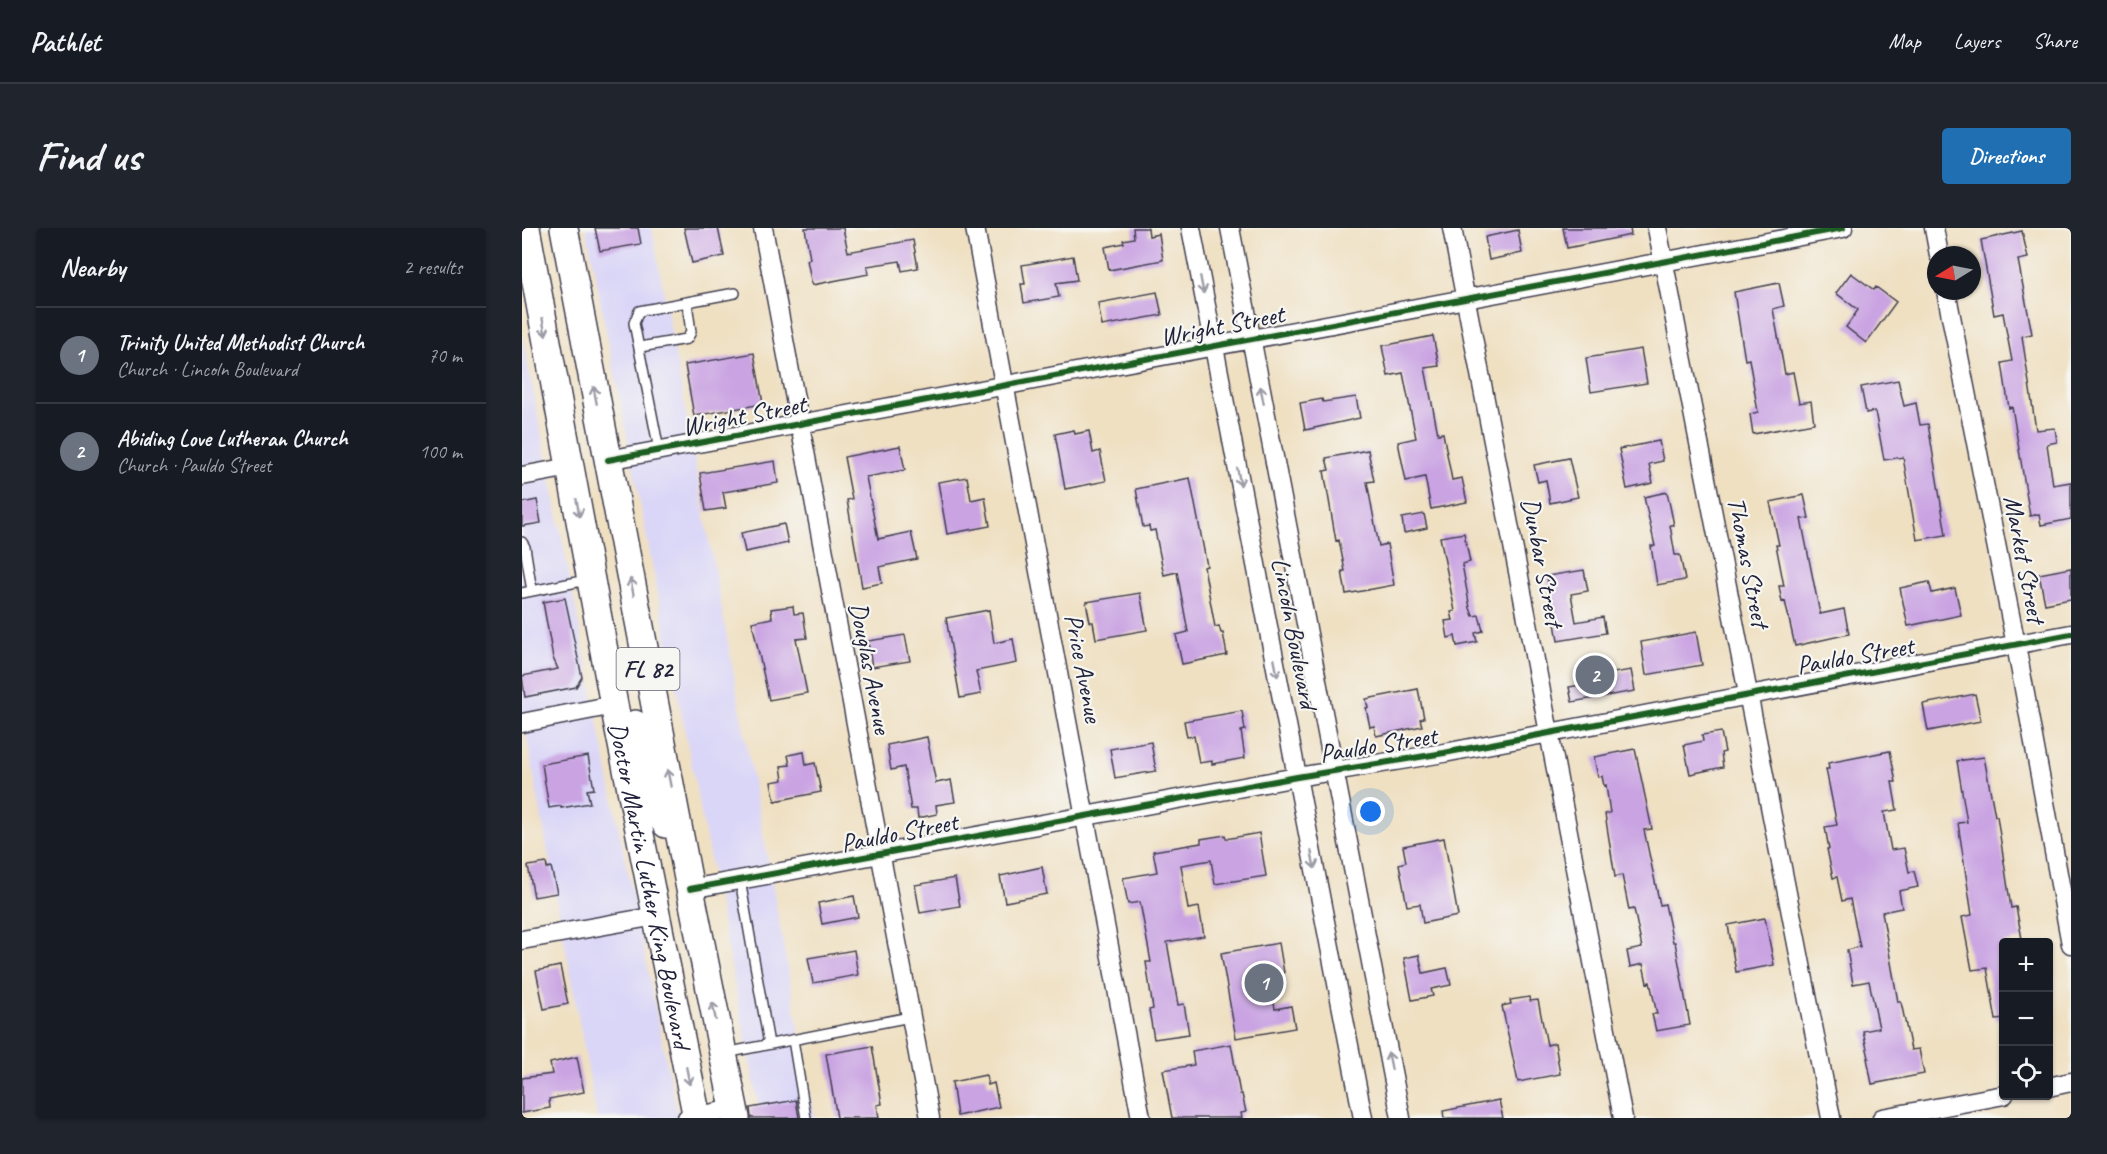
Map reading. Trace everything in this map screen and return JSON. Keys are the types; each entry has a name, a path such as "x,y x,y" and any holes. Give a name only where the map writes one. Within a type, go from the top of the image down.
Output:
{"main road":[{"name":"Doctor Martin Luther King Boulevard","path":"526,228 527,264 563,430 693,1117"},
{"name":"Doctor Martin Luther King Boulevard","path":"564,228 682,850 735,1114"},
{"path":"563,430 585,452 608,460"},
{"path":"614,705 633,716 657,810 682,850"}],"street":[{"name":"Douglas Avenue","path":"763,228 930,1118"},
{"name":"Price Avenue","path":"975,228 1141,1118"},
{"name":"Lincoln Boulevard","path":"1191,228 1363,1118"},
{"name":"Lincoln Boulevard","path":"1230,228 1401,1118"},
{"name":"Dunbar Street","path":"1452,228 1623,1118"},
{"name":"Thomas Street","path":"1657,228 1831,1118"},
{"name":"Wright Street","path":"608,460 1663,262 1787,233 1843,228"},
{"path":"1934,228 1937,246"},
{"name":"Market Street","path":"1948,300 2016,645 2071,944"},
{"path":"522,476 570,467"},
{"name":"Pauldo Street","path":"690,889 1334,770 1444,753 2071,634"},
{"path":"522,723 614,705"},
{"path":"522,940 656,916"},
{"path":"2053,1085 2071,1082"},
{"path":"1882,1118 1999,1096"},
{"path":"693,1117 735,1114"}],"lane":[{"path":"660,450 634,323 639,311 735,293"},
{"path":"640,347 687,339 691,332 687,303"},
{"path":"522,542 525,548 527,592 591,579"},
{"path":"740,880 769,1044"},
{"path":"723,1053 910,1017"},
{"path":"793,1040 806,1118"}],"shaded area":[{"path":"586,228 652,228 815,1118 761,1118"},
{"path":"522,335 678,1118 597,1118 522,711"}],"building":[{"path":"595,228 638,228 641,244 600,251"},
{"path":"684,228 718,228 724,256 692,263"},
{"path":"805,228 843,228 848,252 913,240 918,268 902,271 900,261 867,266 869,274 812,285 807,260 810,259"},
{"path":"1133,228 1148,228 1149,236 1159,234 1163,260 1109,270 1105,247 1124,243 1123,240 1134,238"},
{"path":"1563,228 1630,228 1631,235 1567,248"},
{"path":"1518,230 1522,253 1489,260 1485,237"},
{"path":"2022,231 2028,258 2018,260 2032,334 2022,336 2036,430 2055,428 2057,442 2047,444 2053,485 2071,482 2071,519 2041,525 2039,514 2030,516 2012,407 2009,408 2002,363 2012,361 2003,313 1994,315 1981,240"},
{"path":"1073,256 1077,280 1056,283 1059,297 1024,303 1021,284 1025,284 1022,265"},
{"path":"1851,273 1874,290 1876,287 1896,302 1866,343 1846,327 1858,310 1836,293"},
{"path":"1779,283 1784,306 1773,309 1785,374 1793,372 1799,403 1811,401 1814,423 1753,434 1750,414 1758,412 1749,359 1745,360 1734,292"},
{"path":"1157,292 1162,315 1102,326 1098,303"},
{"path":"1433,336 1439,366 1425,368 1438,434 1443,433 1452,480 1462,478 1467,502 1431,509 1425,477 1406,481 1398,442 1416,438 1403,373 1388,376 1382,346"},
{"path":"1641,349 1647,383 1591,392 1586,358"},
{"path":"754,353 763,404 694,416 685,365"},
{"path":"1898,380 1904,406 1916,403 1920,425 1928,424 1946,535 1917,540 1903,457 1884,460 1875,411 1866,413 1861,387"},
{"path":"1356,397 1360,418 1305,430 1300,403"},
{"path":"1074,430 1075,434 1089,431 1093,453 1100,451 1106,481 1065,489 1055,434"},
{"path":"1659,441 1663,461 1649,464 1653,483 1627,489 1619,449"},
{"path":"900,446 905,470 866,477 878,539 911,532 917,559 879,567 882,583 862,587 847,500 852,499 844,457"},
{"path":"1368,450 1374,481 1367,482 1379,546 1387,544 1394,585 1346,594 1342,571 1345,571 1339,540 1336,541 1324,471 1329,470 1326,458"},
{"path":"1569,458 1578,497 1550,503 1546,480 1538,482 1534,465"},
{"path":"775,461 778,483 723,492 726,508 706,511 700,473"},
{"path":"967,477 971,500 985,497 990,526 947,534 938,482"},
{"path":"1190,478 1207,566 1204,567 1215,627 1219,626 1223,633 1227,655 1182,664 1176,635 1188,632 1177,572 1164,575 1155,530 1150,531 1149,526 1143,527 1136,489"},
{"path":"1667,492 1674,525 1670,525 1675,555 1680,555 1685,580 1657,585 1651,546 1655,546 1644,497"},
{"path":"1804,495 1809,518 1801,519 1820,614 1844,609 1849,634 1795,646 1785,601 1782,602 1779,586 1784,586 1776,545 1779,545 1770,502"},
{"path":"537,500 541,523 522,526 522,503"},
{"path":"1424,514 1427,528 1404,533 1402,518"},
{"path":"784,524 788,543 745,552 741,533"},
{"path":"1464,533 1470,562 1462,564 1470,608 1473,616 1479,615 1483,631 1475,633 1477,642 1457,646 1455,636 1448,638 1445,621 1453,620 1451,612 1455,611 1440,537"},
{"path":"2071,568 2071,599 2045,604 2039,574"},
{"path":"1584,570 1588,591 1571,594 1576,622 1603,617 1606,633 1558,641 1547,576"},
{"path":"1929,582 1932,593 1955,588 1961,615 1908,626 1900,588"},
{"path":"1140,593 1147,630 1096,639 1086,602"},
{"path":"565,598 582,677 576,687 525,697 522,676 558,669 553,658 543,602"},
{"path":"793,606 794,614 803,613 807,638 796,639 807,693 769,700 752,622 772,618 771,609"},
{"path":"989,610 994,643 1013,639 1017,663 976,671 981,694 960,698 946,618"},
{"path":"1696,632 1702,665 1646,675 1641,642"},
{"path":"905,635 910,661 872,667 868,641"},
{"path":"1631,670 1635,691 1572,702 1569,687 1602,681 1601,675"},
{"path":"1418,689 1424,718 1420,719 1422,726 1376,736 1374,726 1370,727 1366,699"},
{"path":"1975,694 1981,721 1928,731 1923,704"},
{"path":"1242,711 1245,730 1241,731 1245,758 1212,764 1212,761 1199,763 1194,736 1187,737 1184,721"},
{"path":"1721,732 1725,752 1721,753 1723,767 1690,774 1684,745 1703,741 1702,735"},
{"path":"927,737 936,783 951,780 955,802 936,805 937,814 918,818 917,809 911,809 904,767 891,770 887,745"},
{"path":"1151,742 1156,771 1115,778 1110,749"},
{"path":"1635,749 1652,829 1644,830 1660,905 1665,904 1673,942 1675,942 1690,1025 1656,1031 1652,1014 1657,1014 1650,982 1647,983 1643,964 1630,967 1627,951 1642,948 1634,909 1629,910 1622,875 1615,877 1605,814 1610,813 1606,785 1604,786 1602,776 1598,777 1594,757"},
{"path":"1890,751 1896,782 1892,782 1897,810 1884,812 1891,850 1904,848 1909,872 1914,871 1918,887 1899,891 1902,908 1882,912 1898,1002 1901,1002 1911,1050 1919,1049 1924,1074 1872,1084 1863,1031 1879,1028 1869,981 1853,984 1847,950 1860,947 1850,899 1842,901 1837,877 1833,878 1827,849 1829,849 1825,827 1837,825 1826,769 1829,769 1828,763"},
{"path":"804,752 806,765 815,763 821,792 775,801 771,782 783,780 781,766 790,765 788,755"},
{"path":"588,756 594,789 587,790 590,803 549,808 542,764"},
{"path":"1984,757 1995,816 1997,816 2011,908 2016,907 2022,938 1999,938 1999,1020 1996,1020 1987,968 1972,970 1962,917 1972,915 1958,823 1967,822 1957,761"},
{"path":"1259,833 1266,876 1215,884 1211,860 1181,865 1188,909 1199,907 1204,936 1167,942 1178,1005 1184,1004 1189,1034 1154,1039 1149,1010 1153,1009 1146,962 1151,962 1140,902 1128,904 1123,878 1157,872 1153,851 1201,843 1201,839 1225,835 1226,839"},
{"path":"1444,838 1458,916 1423,923 1420,904 1407,906 1399,864 1406,862 1403,846"},
{"path":"546,863 547,868 551,867 557,893 534,897 528,866"},
{"path":"1042,867 1047,894 1005,902 1000,876"},
{"path":"955,878 960,906 920,913 915,885"},
{"path":"854,896 858,917 822,924 818,903"},
{"path":"1765,918 1774,965 1736,972 1728,925"},
{"path":"1279,943 1284,973 1270,976 1275,1009 1291,1006 1295,1028 1236,1038 1221,953"},
{"path":"854,950 858,975 813,983 808,958"},
{"path":"1419,955 1423,973 1447,968 1451,985 1431,989 1433,996 1412,1000 1404,958"},
{"path":"560,966 568,1004 544,1009 536,971"},
{"path":"1529,997 1530,1001 1538,1000 1547,1045 1555,1043 1560,1074 1518,1082 1502,1006 1511,1004 1510,1000"},
{"path":"1231,1044 1240,1094 1242,1094 1246,1112 1241,1113 1242,1118 1172,1118 1163,1070 1194,1065 1192,1051"},
{"path":"872,1046 882,1104 877,1105 879,1118 837,1118 826,1054"},
{"path":"577,1057 584,1092 549,1099 550,1108 522,1113 522,1078 552,1074 550,1063"},
{"path":"986,1075 988,1085 994,1083 999,1107 957,1116 952,1082"},
{"path":"796,1100 799,1118 751,1118 750,1108"},
{"path":"1499,1100 1503,1118 1444,1118 1443,1111"}],"cycle path":[{"path":"608,460 1843,228"},
{"path":"690,889 1297,777 1444,753 2071,634"}],"place":[{"name":"Abiding Love Lutheran Church","path":"1595,675"},
{"name":"Trinity United Methodist Church","path":"1264,983"}]}
